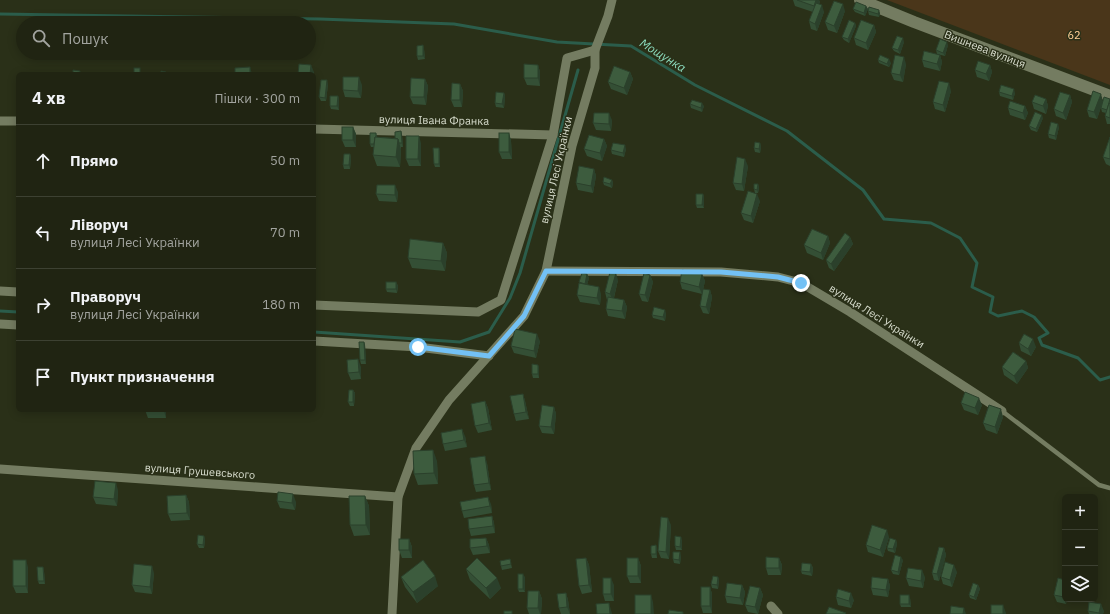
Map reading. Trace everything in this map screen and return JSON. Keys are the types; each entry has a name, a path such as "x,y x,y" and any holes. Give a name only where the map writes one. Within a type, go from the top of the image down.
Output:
{"street":[{"name":"вулиця Лесі Українки","path":"392,614 398,497 416,448 449,400 524,316 546,271 572,146 595,68 595,50 608,16 612,0"},
{"name":"Вишнева вулиця","path":"860,0 1110,96"},
{"path":"316,305 478,312 501,300 553,135 567,58 595,50"},
{"path":"0,121 16,121"},
{"name":"вулиця Івана Франка","path":"316,129 553,135"},
{"name":"вулиця Лесі Українки","path":"546,271 721,272 778,277 801,283 850,312 1002,411"},
{"path":"0,291 16,292"},
{"path":"0,324 16,325"},
{"path":"316,341 418,347 489,356"},
{"name":"вулиця Грушевського","path":"0,469 398,497"},
{"path":"771,606 778,614"}],"lane":[{"name":"вулиця Лесі Українки","path":"1002,411 1099,485 1110,488"}],"green space":[{"name":"62","path":"887,0 1110,0 1110,85"}],"building":[{"path":"797,0 816,0 814,6"},
{"path":"834,1 843,4 834,26 825,22"},
{"path":"856,2 866,6 864,13 853,9"},
{"path":"816,3 822,5 815,24 809,21"},
{"path":"869,7 879,10 878,14 868,11"},
{"path":"849,20 855,23 848,39 842,37"},
{"path":"861,20 874,25 866,43 854,38"},
{"path":"897,36 903,38 898,50 892,48"},
{"path":"940,39 947,42 943,53 936,50"},
{"path":"423,45 423,56 417,56 417,46"},
{"path":"924,51 940,55 937,64 922,60"},
{"path":"880,55 889,59 887,64 878,60"},
{"path":"895,55 904,57 900,75 891,73"},
{"path":"978,61 990,65 986,74 975,70"},
{"path":"299,64 311,65 310,72 298,72"},
{"path":"524,64 538,65 538,78 524,78"},
{"path":"614,66 630,72 624,88 608,82"},
{"path":"250,67 250,72 235,72 235,68"},
{"path":"134,68 140,68 140,72 134,72"},
{"path":"73,70 80,71 80,72 73,72"},
{"path":"343,77 359,77 358,91 343,90"},
{"path":"411,78 425,79 424,97 410,97"},
{"path":"321,80 327,80 325,98 319,97"},
{"path":"939,81 949,83 943,105 933,102"},
{"path":"452,83 460,84 460,100 451,100"},
{"path":"1001,85 1014,89 1012,96 999,92"},
{"path":"1093,91 1101,94 1094,112 1087,110"},
{"path":"496,92 504,93 502,104 495,103"},
{"path":"1060,92 1070,95 1063,113 1054,109"},
{"path":"1035,95 1046,99 1043,106 1032,102"},
{"path":"330,96 338,96 337,106 330,106"},
{"path":"1104,97 1110,99 1107,110 1101,108"},
{"path":"692,100 702,103 701,108 690,104"},
{"path":"1010,101 1025,106 1023,113 1008,108"},
{"path":"1109,103 1110,104 1110,118 1105,116"},
{"path":"1035,112 1042,115 1036,129 1029,126"},
{"path":"594,113 609,113 609,124 593,123"},
{"path":"1051,122 1058,124 1055,136 1048,134"},
{"path":"342,127 353,127 353,140 342,140"},
{"path":"401,131 402,143 399,143 398,139 395,138 395,132"},
{"path":"370,133 376,133 374,144 370,144"},
{"path":"499,133 509,133 509,152 499,152"},
{"path":"589,135 604,139 600,153 584,149"},
{"path":"406,136 419,136 418,159 406,159"},
{"path":"375,137 398,139 396,157 373,155"},
{"path":"1110,137 1110,159 1103,157"},
{"path":"755,142 760,143 759,149 754,148"},
{"path":"613,143 625,145 623,153 611,150"},
{"path":"433,148 439,148 439,164 434,164"},
{"path":"344,154 350,154 349,165 343,165"},
{"path":"737,157 745,159 742,184 733,183"},
{"path":"579,166 594,169 591,186 576,183"},
{"path":"604,177 612,180 610,184 603,182"},
{"path":"754,184 758,184 757,190 754,189"},
{"path":"377,185 395,185 395,195 376,194"},
{"path":"748,191 757,194 751,216 741,213"},
{"path":"696,194 703,194 702,205 696,205"},
{"path":"812,229 828,236 821,253 804,245"},
{"path":"845,233 850,237 831,264 826,260"},
{"path":"410,239 443,243 441,261 408,258"},
{"path":"682,270 702,274 699,287 680,282"},
{"path":"610,272 616,273 610,294 605,292"},
{"path":"582,273 587,274 585,284 579,282"},
{"path":"644,273 650,275 645,295 639,294"},
{"path":"386,282 396,282 396,289 386,289"},
{"path":"579,283 599,287 597,298 577,295"},
{"path":"703,289 710,290 706,307 700,306"},
{"path":"608,297 624,300 622,311 606,309"},
{"path":"654,307 665,310 663,317 652,315"},
{"path":"515,329 537,334 534,351 511,346"},
{"path":"1024,334 1033,339 1028,349 1019,343"},
{"path":"359,342 364,342 365,360 360,360"},
{"path":"1013,352 1026,361 1014,376 1002,367"},
{"path":"358,359 359,372 348,373 347,360"},
{"path":"532,364 538,365 538,374 532,374"},
{"path":"349,390 353,390 353,402 348,402"},
{"path":"965,392 979,398 975,408 961,403"},
{"path":"523,394 526,412 514,414 510,396"},
{"path":"485,401 489,423 475,426 471,404"},
{"path":"542,405 554,407 551,427 539,426"},
{"path":"989,405 1001,409 995,427 983,423"},
{"path":"462,429 464,440 443,444 441,433"},
{"path":"433,450 434,473 414,474 413,451"},
{"path":"485,456 489,483 474,485 470,458"},
{"path":"95,481 116,483 114,499 93,497"},
{"path":"278,492 293,494 292,503 277,501"},
{"path":"186,495 187,513 168,514 167,496"},
{"path":"349,496 365,496 366,525 350,525"},
{"path":"488,497 490,506 462,511 460,502"},
{"path":"492,516 493,526 469,529 468,519"},
{"path":"661,517 668,518 666,552 658,551"},
{"path":"872,525 887,530 880,550 866,545"},
{"path":"198,535 204,536 203,545 197,544"},
{"path":"675,536 681,537 680,547 675,546"},
{"path":"486,538 487,546 470,548 470,539"},
{"path":"890,538 896,540 893,549 887,548"},
{"path":"399,539 409,539 409,550 399,550"},
{"path":"656,545 656,554 651,554 651,546"},
{"path":"939,547 944,548 937,574 932,573"},
{"path":"673,552 680,552 679,560 673,559"},
{"path":"895,555 901,557 898,572 891,570"},
{"path":"766,557 779,558 779,568 766,568"},
{"path":"477,558 497,578 486,588 466,569"},
{"path":"586,558 589,585 579,586 576,559"},
{"path":"627,558 638,558 638,576 627,576"},
{"path":"510,559 511,564 501,566 500,561"},
{"path":"13,560 26,560 26,586 13,586"},
{"path":"423,560 435,576 413,592 401,577"},
{"path":"945,562 954,565 950,580 941,577"},
{"path":"802,563 811,564 810,572 801,571"},
{"path":"134,564 152,566 150,587 132,585"},
{"path":"37,567 43,567 44,581 38,581"},
{"path":"908,568 922,570 921,581 906,578"},
{"path":"518,574 523,574 523,589 518,589"},
{"path":"713,576 718,577 717,585 711,584"},
{"path":"872,577 888,579 886,590 871,588"},
{"path":"603,578 611,578 611,594 603,594"},
{"path":"1058,578 1062,579 1062,597 1054,595"},
{"path":"727,583 742,585 740,598 725,596"},
{"path":"973,583 978,585 974,597 969,595"},
{"path":"750,586 760,588 755,607 745,605"},
{"path":"701,587 710,587 710,606 701,606"},
{"path":"838,589 851,593 849,601 836,597"},
{"path":"528,591 539,591 538,608 527,608"},
{"path":"566,593 567,607 559,608 557,594"},
{"path":"635,595 651,595 651,614 635,614"},
{"path":"900,595 909,595 909,604 900,604"},
{"path":"1089,602 1101,604 1099,613 1088,611"},
{"path":"609,603 610,614 597,614 596,604"},
{"path":"991,605 1003,605 1003,614 991,614"},
{"path":"951,606 964,608 963,614 950,614"},
{"path":"829,607 846,613 826,614"},
{"path":"669,610 683,612 683,614 668,614"},
{"path":"504,611 512,611 512,614 504,614"}],"waterway":[{"name":"Мощунка","path":"0,14 128,16"},
{"name":"Мощунка","path":"316,19 454,24 557,42 631,46 695,85 787,131 863,190 884,219 931,223 960,238 977,263 972,287 993,297 990,312 998,316 1022,311 1034,317 1048,333 1039,338 1042,345 1078,358 1100,380 1110,377"},
{"path":"316,332 460,342 489,332 510,298 520,273 578,70"},
{"path":"0,311 16,312"}],"route":[{"path":"418,347 489,356 524,316 546,271 721,272 778,277 801,283"}]}
